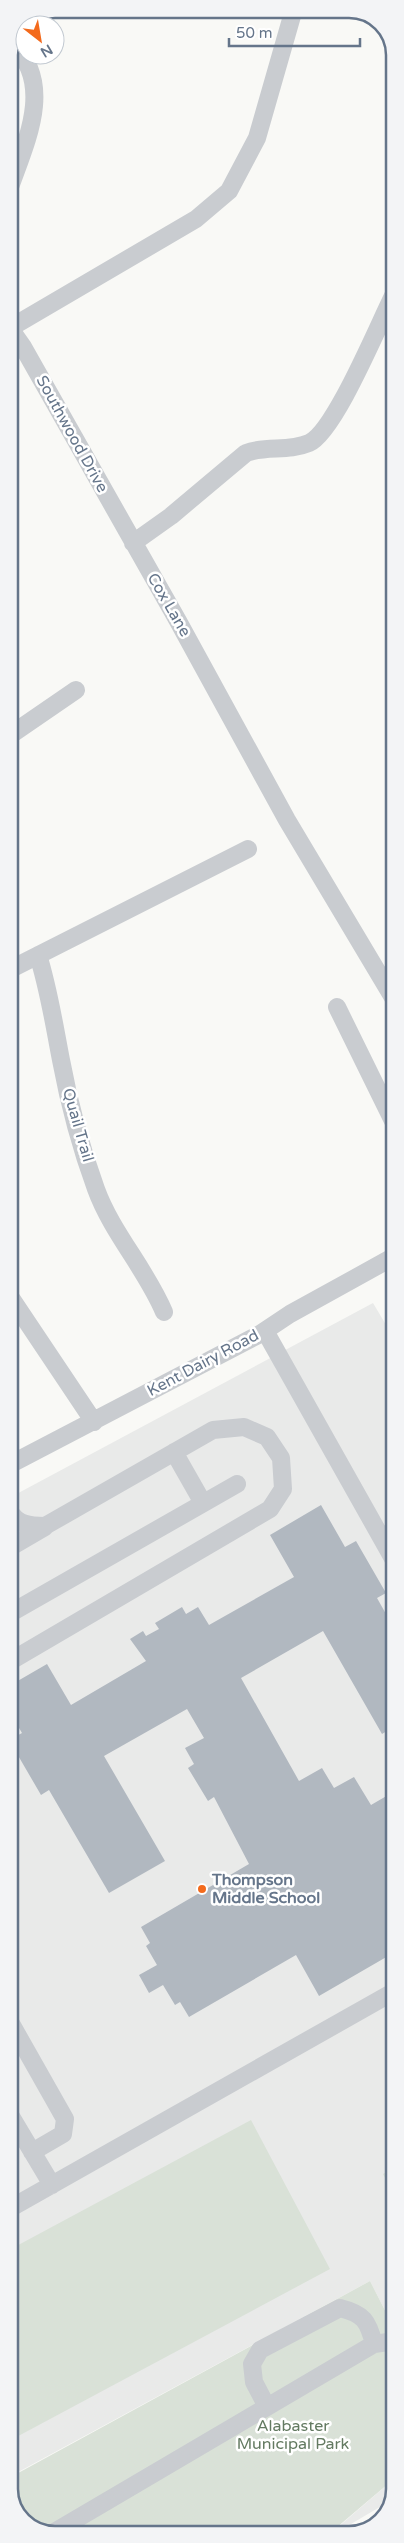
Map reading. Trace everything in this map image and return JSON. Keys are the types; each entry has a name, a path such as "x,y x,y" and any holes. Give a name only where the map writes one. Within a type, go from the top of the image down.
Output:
{"street":[{"path":"17,323 196,219 229,191 257,138 291,18"},
{"path":"17,51 30,69 35,102 27,137 17,166"},
{"path":"133,543 170,516 246,453 256,450 286,450 317,439 329,422 356,373 386,311"},
{"name":"Southwood Drive","path":"17,339 133,543"},
{"name":"Cox Lane","path":"133,543 287,820 386,986"},
{"path":"17,730 76,690"},
{"path":"17,966 248,849"},
{"name":"Quail Trail","path":"38,955 48,989 69,1096 96,1189 113,1224 153,1286 164,1312"},
{"path":"337,1007 386,1107"},
{"name":"Kent Dairy Road","path":"18,1461 265,1331 290,1314 386,1261"},
{"path":"18,1308 94,1422"},
{"path":"265,1331 386,1546"},
{"path":"18,1543 213,1430 244,1427 266,1437 281,1458 283,1489 270,1509 18,1657"},
{"path":"174,1452 203,1503"},
{"path":"18,1609 237,1484"},
{"path":"18,1520 26,1526 46,1526"},
{"path":"18,2204 386,1996"},
{"path":"18,2036 65,2119 63,2134 32,2152"},
{"path":"18,2128 52,2185"},
{"path":"267,2407 254,2382 252,2364 260,2350 340,2308 358,2313 370,2327 374,2344"},
{"path":"66,2525 374,2344 386,2343"}],"shaded area":[{"name":"Thompson Middle School","path":"373,1303 386,1325 386,2312 370,2281 18,2472 18,1493"},
{"path":"386,2486 386,2496 383,2505 349,2525 340,2525"}],"green space":[{"path":"251,2120 330,2269 18,2436 18,2245"},
{"name":"Alabaster Municipal Park","path":"370,2281 386,2312 386,2486 340,2525 45,2524 38,2522 28,2515 21,2505 18,2493 18,2473"}],"building":[{"path":"321,1505 345,1547 356,1541 386,1593 377,1598 386,1614 386,1732 382,1734 323,1631 241,1678 299,1781 322,1768 334,1788 354,1777 371,1805 386,1796 386,1957 319,1996 296,1955 189,2017 180,2002 175,2005 163,1985 149,1993 139,1975 157,1965 146,1946 150,1943 141,1927 249,1864 214,1797 208,1801 188,1768 194,1764 185,1748 204,1738 187,1709 104,1756 165,1861 109,1893 49,1790 41,1795 18,1755 18,1735 22,1733 18,1726 18,1681 47,1664 71,1705 146,1661 130,1639 143,1631 146,1636 159,1629 155,1623 182,1607 186,1614 198,1607 209,1625 294,1577 270,1535"}],"place":[{"name":"Thompson Middle School","path":"202,1889"}]}
